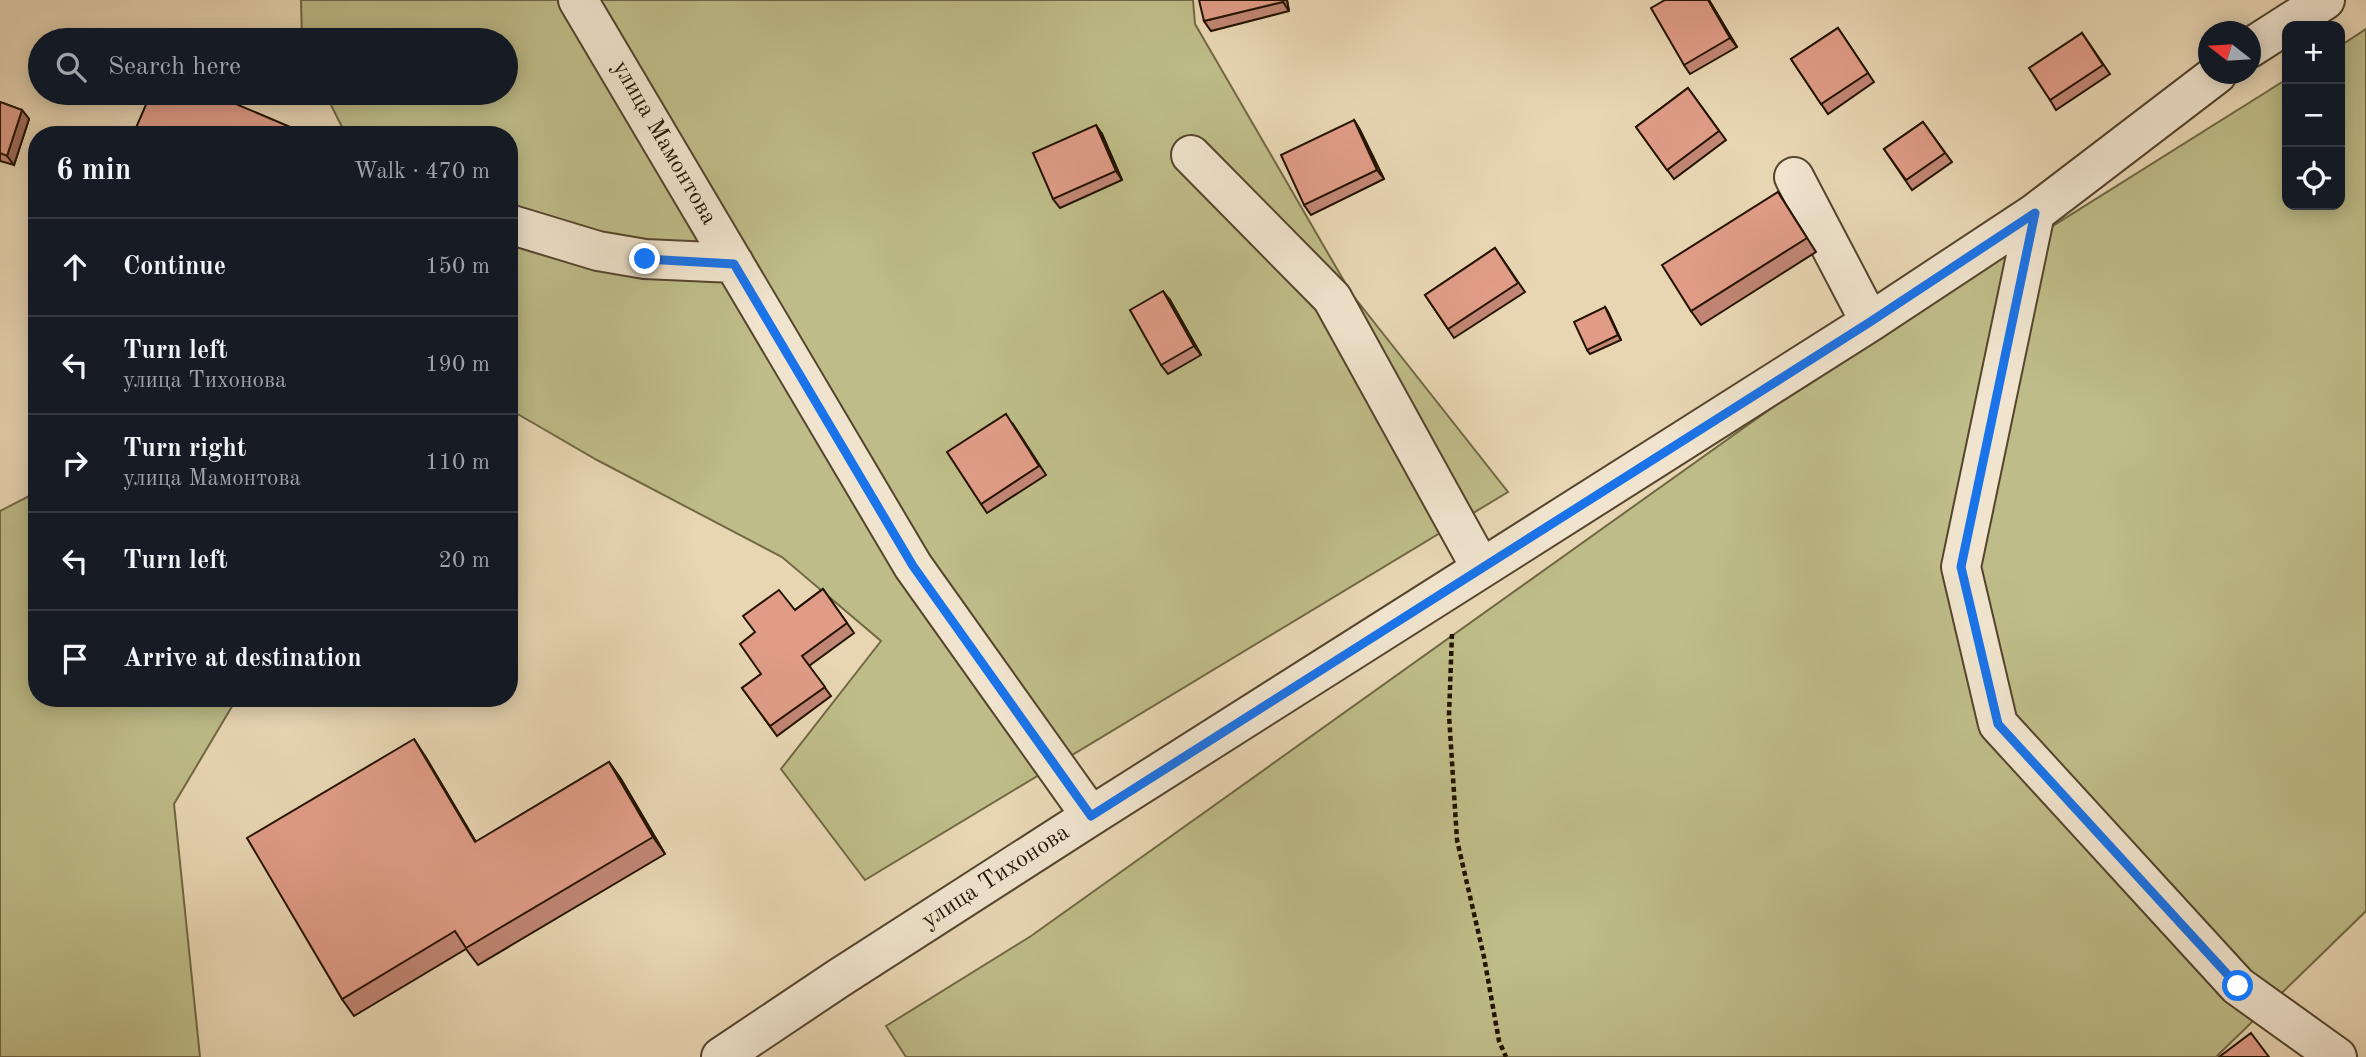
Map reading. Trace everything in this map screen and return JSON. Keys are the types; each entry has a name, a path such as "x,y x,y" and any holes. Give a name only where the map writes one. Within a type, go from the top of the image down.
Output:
{"street":[{"name":"улица Мамонтова","path":"578,0 913,566 1091,816"},
{"path":"2261,41 2325,0"},
{"name":"улица Тихонова","path":"721,1057 1091,816 1870,322 2035,213 2204,84"},
{"path":"1191,155 1332,298 1470,575"},
{"path":"1794,177 1870,322"},
{"path":"2035,213 1961,567 1998,724 2238,986 2337,1057"},
{"path":"518,226 597,251 633,257 734,264"}],"path":[{"path":"1470,575 1451,643 1449,715 1457,840 1484,957 1499,1041 1506,1057"}],"shaded area":[{"path":"301,0 1193,0 1195,24 1351,293 1508,492 865,880 781,769 881,641 782,557 597,460 518,414 518,126 342,126 331,105 518,105 518,28 302,28"},
{"path":"2366,29 2366,911 2216,1057 906,1057 886,1026 1031,936 1836,362 2282,82 2282,210 2345,210 2345,43"},
{"path":"28,497 28,707 232,707 174,804 200,1057 0,1057 0,511"}],"building":[{"path":"1199,0 1282,0 1283,2 1204,21"},
{"path":"1665,0 1708,0 1730,38 1684,65 1651,8"},
{"path":"1838,28 1868,73 1821,104 1791,59"},
{"path":"2082,33 2103,65 2050,100 2029,68"},
{"path":"1688,88 1719,131 1667,170 1636,127"},
{"path":"0,102 22,110 7,156 0,153"},
{"path":"146,105 238,105 288,126 137,126"},
{"path":"1354,120 1377,170 1304,205 1281,155"},
{"path":"1923,122 1945,153 1906,180 1884,149"},
{"path":"1096,125 1116,171 1053,199 1033,153"},
{"path":"1778,192 1807,238 1691,311 1662,265"},
{"path":"1495,248 1518,283 1448,329 1425,295"},
{"path":"1163,291 1194,346 1161,365 1130,310"},
{"path":"1605,307 1618,335 1587,350 1574,322"},
{"path":"1006,414 1039,466 981,504 947,452"},
{"path":"823,589 847,623 802,656 825,687 770,726 742,688 761,674 740,644 755,632 743,616 779,590 795,610"},
{"path":"414,739 475,842 609,762 653,837 466,948 455,931 342,999 247,838"},
{"path":"2251,1033 2269,1057 2219,1057"}],"route":[{"path":"645,259 734,264 913,566 1091,816 1870,322 2035,213 1961,567 1998,724 2238,986"}]}
